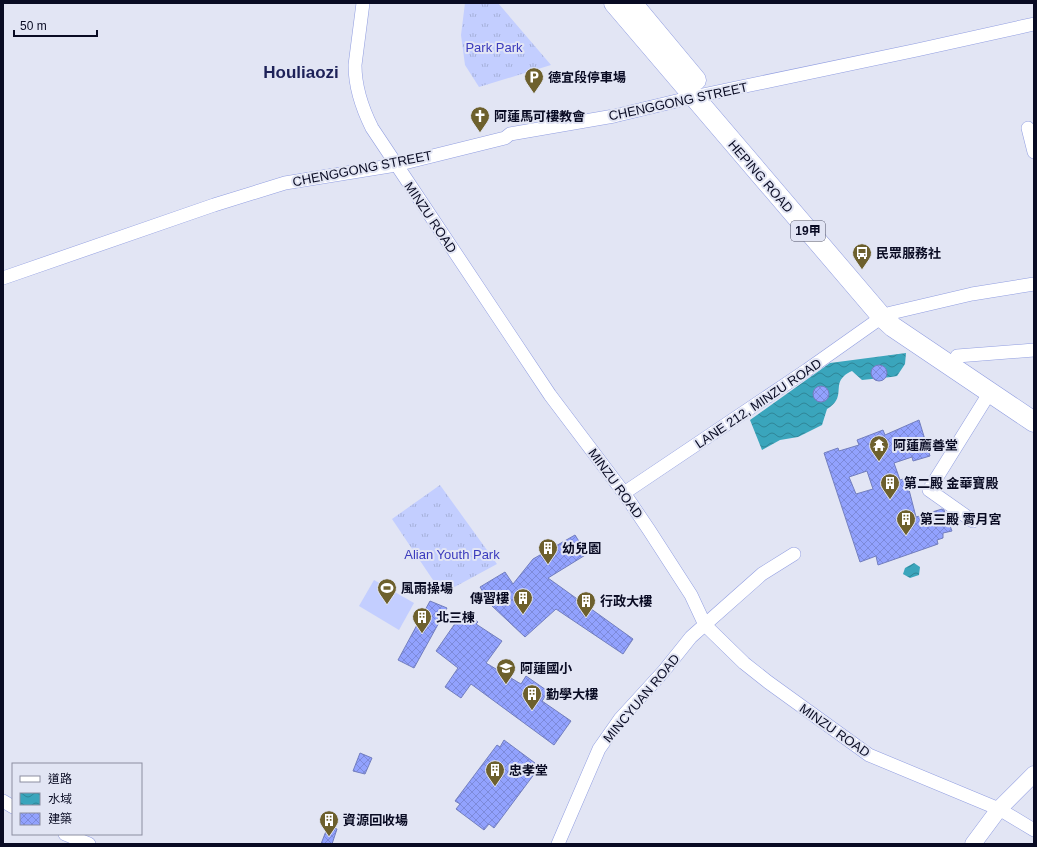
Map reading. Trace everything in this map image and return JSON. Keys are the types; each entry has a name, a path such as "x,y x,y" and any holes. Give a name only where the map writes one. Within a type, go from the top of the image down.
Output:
{"main road":[{"name":"HEPING ROAD","path":"614,3 701,96 886,315 893,327 1034,422"},
{"name":"HEPING ROAD","path":"632,3 701,96"},
{"name":"HEPING ROAD","path":"886,315 957,356 1034,409"}],"street":[{"name":"MINZU ROAD","path":"363,3 355,76 362,108 372,128 550,395 624,493 691,595 705,625 744,663 869,756 999,809 1034,830"},
{"name":"CHENGGONG STREET","path":"3,278 214,204 285,183 396,165 505,138 510,134 614,116 1034,24"},
{"path":"1028,128 1034,152"},
{"path":"886,315 972,294 1034,284"},
{"name":"LANE 212, MINZU ROAD","path":"624,493 886,315"},
{"path":"957,356 1034,350"},
{"path":"973,521 929,490 990,392"},
{"name":"MINCYUAN ROAD","path":"558,844 599,749 620,719 663,672 691,637 762,574 794,554"},
{"path":"973,844 999,809 1034,774"},
{"path":"3,801 12,806"},
{"path":"67,835 89,844"}],"green space":[{"name":"Park Park","path":"465,3 498,3 551,65 479,87 465,65 461,35"},
{"name":"Alian Youth Park","path":"440,485 497,564 449,590 437,586 392,519"},
{"name":"風雨操場","path":"374,580 414,603 399,630 359,606"}],"water":[{"path":"906,353 905,364 897,376 862,380 852,371 848,373 839,384 836,401 827,409 822,425 798,437 780,440 762,450 750,420 830,363"},
{"path":"914,563 920,567 919,575 910,578 903,574 905,568"}],"building":[{"path":"879,365 886,370 887,373 882,380 879,381 872,376 871,373 876,366"},
{"path":"821,386 827,388 829,394 827,400 821,402 815,400 813,394 815,388"},
{"path":"919,420 930,456 913,461 912,457 894,463 900,480 906,478 916,517 942,509 944,510 952,531 943,533 943,538 937,540 938,544 878,565 876,556 860,562 824,453 838,448 839,451 859,445 857,440 883,430 885,435","holes":["867,471 873,489 856,494 849,477"]},
{"path":"575,535 587,554 548,578 633,639 623,654 556,609 525,637 491,605 480,587 505,572 513,584 533,559"},
{"name":"北三棟","path":"430,601 447,608 414,668 398,660"},
{"path":"463,612 478,622 476,624 502,641 486,663 521,684 526,676 549,692 542,701 571,721 554,745 471,684 461,698 445,687 458,668 436,651"},
{"name":"忠孝堂","path":"504,740 535,763 530,769 535,773 494,828 489,824 484,830 456,809 460,804 455,801 497,745 500,747"},
{"path":"360,753 372,758 365,774 353,771"},
{"name":"資源回收場","path":"328,826 337,829 332,844 321,844"}],"place":[{"name":"德宜段停車場","path":"534,94"},
{"name":"阿蓮馬可樓教會","path":"480,133"},
{"name":"民眾服務社","path":"862,270"},
{"name":"阿蓮薦善堂","path":"879,462"},
{"name":"第二殿 金華寶殿","path":"890,500"},
{"name":"第三殿 霄月宮","path":"906,536"},
{"name":"幼兒園","path":"548,565"},
{"name":"風雨操場","path":"387,605"},
{"name":"傳習樓","path":"523,615"},
{"name":"行政大樓","path":"586,618"},
{"name":"北三棟","path":"422,634"},
{"name":"阿蓮國小","path":"506,685"},
{"name":"勤學大樓","path":"532,711"},
{"name":"忠孝堂","path":"495,787"},
{"name":"資源回收場","path":"329,837"}],"district":[{"name":"Houliaozi","path":"301,72"}]}
